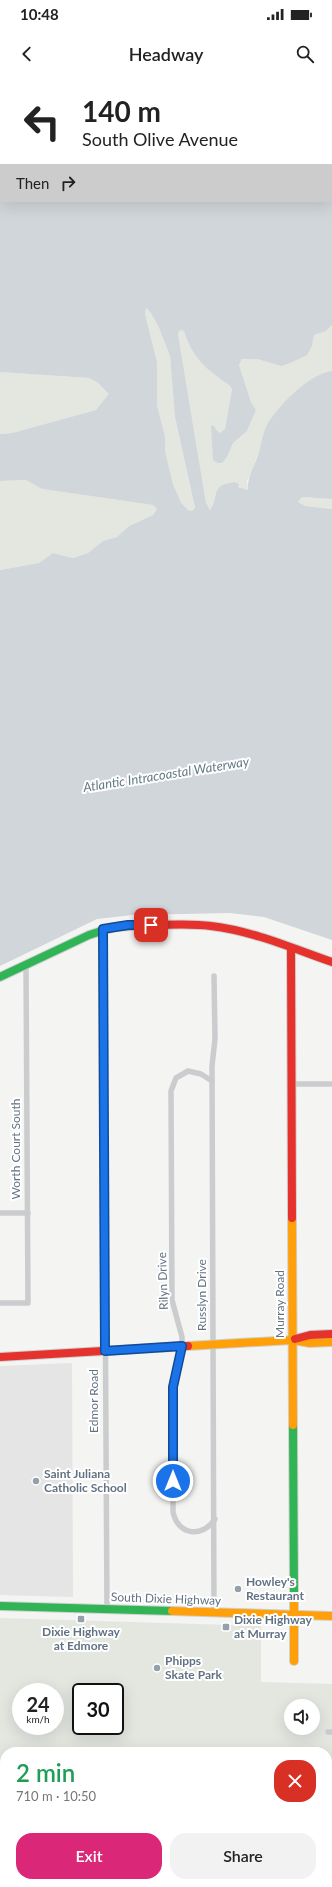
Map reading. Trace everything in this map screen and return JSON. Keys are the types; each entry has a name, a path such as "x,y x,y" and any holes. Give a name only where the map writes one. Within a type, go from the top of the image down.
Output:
{"street":[{"path":"0,977 26,966 89,934 103,929 128,925 202,925 238,930 332,962"},
{"name":"Edmor Road","path":"103,929 106,1610"},
{"name":"Murray Road","path":"291,948 294,1661"},
{"name":"Worth Court South","path":"0,1303 28,1303 26,966"},
{"name":"Russlyn Drive","path":"214,976 214,1039 212,1080 215,1518 214,1613"},
{"name":"Rilyn Drive","path":"212,1080 201,1074 188,1071 176,1078 171,1091 172,1300 182,1338 182,1346 173,1387 174,1517 183,1529 192,1532 206,1529 215,1518"},
{"path":"291,1084 332,1084"},
{"path":"0,1213 28,1213"},
{"path":"0,1357 293,1340 310,1335 332,1334"},
{"path":"293,1340 310,1343 332,1342"},
{"name":"South Dixie Highway","path":"0,1606 332,1616"}],"shaded area":[{"path":"146,308 151,313 159,328 170,356 175,417 195,509 192,511 188,510 181,504 173,484 165,451 165,436 157,405 157,362 145,314"},
{"path":"332,325 332,371 328,372 281,408 268,424 247,481 248,490 238,487 215,495 213,507 210,510 206,503 178,334 180,330 184,331 191,349 201,362 232,389 225,429 219,433 213,425 211,426 213,439 227,457 233,443 247,431 256,410 251,402 239,365 242,359 257,359 281,366 312,346 314,335 326,331"},
{"path":"0,372 89,378 97,382 110,394 96,410 12,433 0,434"},
{"path":"26,480 42,489 153,505 157,509 153,515 129,526 117,537 103,541 88,553 73,558 53,553 39,563 0,570 0,481"},
{"path":"302,497 332,499 332,509 305,506 298,502"},
{"name":"Saint Juliana Catholic School","path":"72,1363 73,1597 0,1595 0,1366"},
{"path":"0,1618 261,1626 261,1682 332,1684 332,1747 0,1747"}],"water":[{"name":"Atlantic Intracoastal Waterway","path":"0,202 332,202 332,325 326,331 314,335 312,346 307,355 290,363 281,366 257,359 242,359 239,365 251,402 256,410 247,431 233,443 227,457 222,463 218,463 213,460 211,426 213,425 219,433 225,429 232,389 207,368 196,356 191,349 184,331 180,330 178,334 206,503 210,510 217,491 222,485 234,482 239,484 238,487 248,490 249,478 264,433 267,425 278,409 304,384 323,373 332,371 332,499 302,497 298,502 305,506 332,509 332,940 264,917 230,913 132,915 97,919 0,966 0,570 39,563 53,553 73,558 88,553 103,541 117,537 129,526 153,515 157,509 153,505 42,489 26,480 0,481 0,434 12,433 96,410 109,394 97,382 89,378 0,372","holes":["146,308 151,313 159,328 170,356 175,417 195,508 192,511 188,510 181,503 173,484 165,451 165,436 157,405 157,362 145,314"]}],"traffic: fast":[{"path":"0,977 89,935 114,927 149,925"},
{"path":"293,1425 294,1597"},
{"path":"0,1606 172,1611"}],"traffic: slow":[{"path":"292,1218 293,1425"},
{"path":"188,1346 293,1340 310,1343 332,1342"},
{"path":"294,1597 294,1661"},
{"path":"172,1611 332,1616"}],"traffic: jam":[{"path":"149,925 180,924 227,928 257,936 332,962"},
{"path":"291,948 292,1218"},
{"path":"295,1339 310,1335 332,1334"},
{"path":"0,1357 188,1346"}],"place":[{"name":"Saint Juliana Catholic School","path":"36,1481"},
{"name":"Howley's Restaurant","path":"238,1589"},
{"name":"Dixie Highway at Edmore","path":"81,1619"},
{"name":"Dixie Highway at Murray","path":"226,1627"},
{"name":"Phipps Skate Park","path":"157,1668"}],"route":[{"path":"151,925 128,925 103,929 105,1351 182,1346 173,1383 173,1481"}]}
